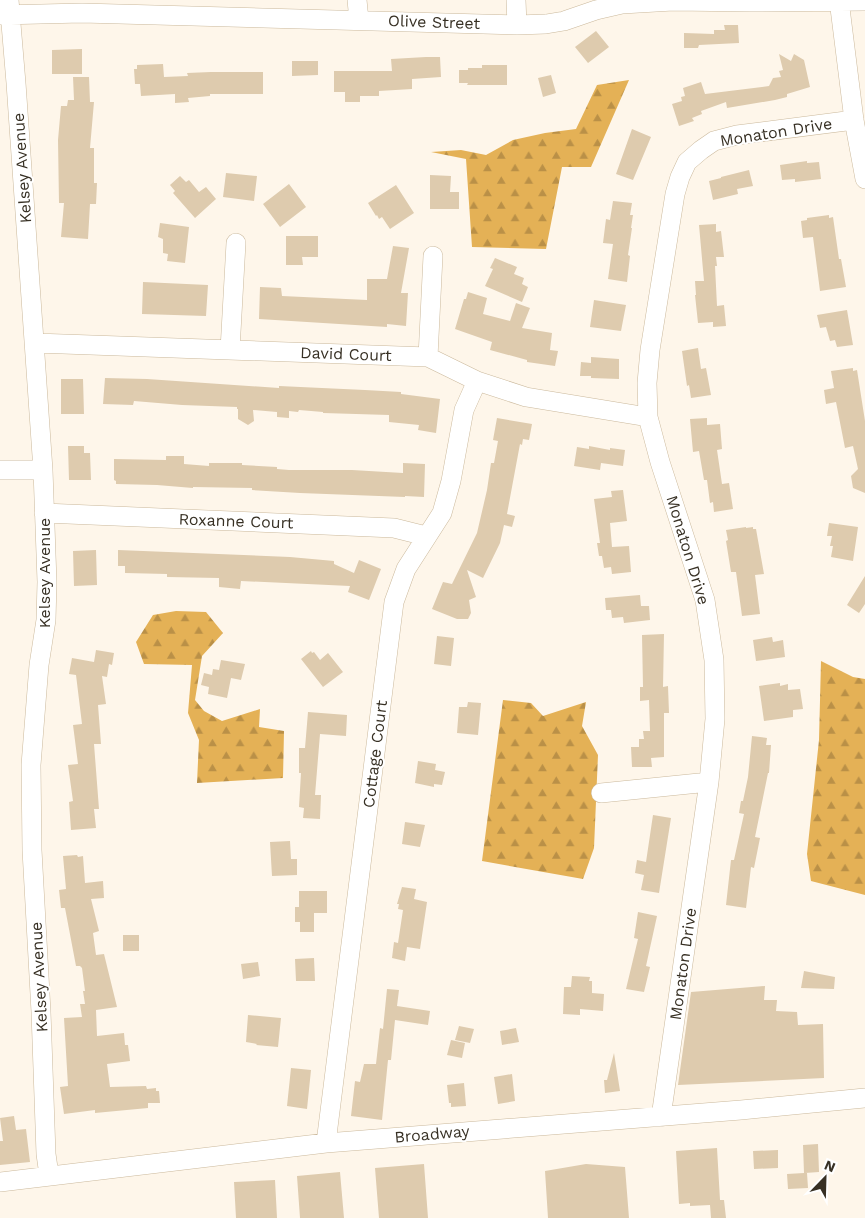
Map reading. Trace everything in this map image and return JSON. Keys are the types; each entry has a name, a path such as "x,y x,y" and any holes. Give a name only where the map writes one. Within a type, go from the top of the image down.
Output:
{"street":[{"path":"357,0 359,20"},
{"path":"516,0 516,25"},
{"name":"Olive Street","path":"6,10 516,25 564,21 596,10 622,4 673,0 750,2 865,1"},
{"path":"840,1 854,120 864,161 865,179"},
{"name":"Kelsey Avenue","path":"6,10 35,343 43,470 47,582 46,620 39,665 33,729 31,813 45,1144 48,1175"},
{"name":"Monaton Drive","path":"661,1117 709,782 715,718 714,660 706,609 679,516 660,462 648,417 647,383 653,331 675,194 687,162 714,141 737,135 854,120"},
{"path":"230,350 236,243"},
{"path":"428,357 433,256"},
{"name":"David Court","path":"35,343 428,357 477,381 526,397 648,417"},
{"name":"Cottage Court","path":"326,1143 394,602 406,569 442,513 451,481 464,410 477,381"},
{"path":"0,470 43,470"},
{"name":"Roxanne Court","path":"44,513 394,528 426,536"},
{"path":"601,793 709,782"},
{"name":"Broadway","path":"0,1182 326,1143 661,1117 865,1098"}],"green space":[{"path":"629,80 591,167 562,167 546,249 472,247 466,159 431,152 461,150 486,155 513,140 576,129 597,85"},
{"path":"176,611 206,612 223,633 202,656 195,700 204,711 222,721 260,709 259,727 284,731 283,778 197,783 199,740 188,713 192,665 144,664 136,642 153,615"},
{"path":"821,661 853,677 865,679 865,895 811,881 807,854 819,740"},
{"path":"503,700 531,703 543,716 586,702 582,726 598,755 594,848 583,879 482,861"}],"building":[{"path":"724,25 738,25 739,43 699,45 698,48 684,48 684,33 714,34 714,30 725,30"},
{"path":"596,31 609,47 588,63 575,47"},
{"path":"82,49 82,74 52,74 52,50"},
{"path":"779,54 791,61 794,54 804,60 810,87 775,100 727,108 726,102 701,111 702,114 692,118 694,121 679,126 672,104 682,101 681,97 685,96 683,88 701,82 705,94 769,86 773,78 781,77 779,71 783,70"},
{"path":"440,57 441,77 412,79 412,89 379,91 379,96 360,96 360,102 345,102 345,92 334,92 334,71 392,71 391,59"},
{"path":"292,61 318,61 318,75 292,76"},
{"path":"163,64 164,77 188,76 187,73 263,72 263,94 210,94 210,96 188,98 189,102 175,103 175,94 141,96 140,84 135,84 134,69 137,69 137,65"},
{"path":"482,65 507,65 507,85 467,85 468,83 459,83 459,70 482,68"},
{"path":"551,75 556,93 543,97 538,78"},
{"path":"73,77 89,77 90,102 94,102 90,148 94,148 94,183 97,183 96,204 90,204 88,239 61,237 64,203 59,203 58,140 61,106 67,106 68,100 74,100"},
{"path":"632,129 651,137 633,180 616,174"},
{"path":"807,161 807,163 819,162 821,179 795,182 795,179 782,180 780,165"},
{"path":"749,170 753,186 737,189 738,194 713,200 709,181"},
{"path":"226,173 257,176 254,201 223,197"},
{"path":"430,175 451,176 450,192 459,192 459,209 430,209"},
{"path":"180,176 186,182 189,180 199,192 206,187 216,199 195,218 173,193 175,191 170,185"},
{"path":"289,184 306,207 280,227 263,204"},
{"path":"396,185 414,213 390,229 382,217 379,219 376,216 368,203"},
{"path":"613,201 632,203 630,215 633,215 627,282 608,279 613,244 603,243 606,219 610,220"},
{"path":"829,215 829,218 833,217 839,259 841,259 846,287 820,291 813,237 803,238 801,221 807,220 807,218"},
{"path":"160,223 189,227 185,263 167,261 168,254 163,253 163,239 158,237"},
{"path":"716,224 716,232 721,231 724,257 716,257 717,306 724,305 726,326 713,327 713,322 698,323 695,281 704,281 699,225"},
{"path":"286,236 318,236 318,257 302,257 303,265 286,265"},
{"path":"393,246 409,248 401,293 408,293 406,326 387,324 387,327 259,319 260,287 281,288 282,296 367,300 367,279 387,279"},
{"path":"495,258 517,267 514,274 524,278 522,284 528,287 522,302 485,286 493,269 490,268"},
{"path":"143,282 208,285 206,316 142,314"},
{"path":"468,292 487,298 483,314 510,321 516,303 530,308 522,328 552,333 550,350 558,351 555,366 527,362 527,360 490,350 492,342 455,329"},
{"path":"594,300 626,305 621,331 590,327"},
{"path":"847,310 853,345 837,347 835,340 830,341 826,327 820,328 817,315"},
{"path":"698,348 701,369 706,368 711,395 691,398 689,385 687,386 682,351"},
{"path":"591,357 619,359 619,379 580,376 581,362 591,363"},
{"path":"853,368 853,371 857,370 865,421 865,493 853,488 851,476 858,469 853,446 845,448 836,402 826,404 824,390 834,388 831,371"},
{"path":"105,378 279,388 279,386 401,392 401,394 440,399 436,433 418,430 419,425 389,422 389,415 323,413 299,410 298,412 289,411 289,418 277,417 277,412 253,410 254,421 248,425 238,419 237,407 134,401 133,405 103,404"},
{"path":"61,379 83,379 84,414 61,414"},
{"path":"497,418 532,424 529,440 523,439 522,445 520,444 507,514 515,516 512,527 504,525 500,543 483,578 467,570 476,597 469,600 471,613 468,619 457,619 432,609 443,582 452,584 477,533 491,463 494,463 498,441 493,440"},
{"path":"707,418 707,425 720,424 722,449 717,450 722,484 729,483 733,509 714,512 713,502 710,503 707,480 704,480 699,451 693,452 690,419"},
{"path":"68,446 84,446 84,453 90,453 91,480 69,480"},
{"path":"589,446 610,450 610,448 625,450 623,466 601,463 600,470 574,466 577,447 589,449"},
{"path":"166,456 184,456 184,464 209,466 209,463 242,463 242,465 277,467 277,469 289,470 352,470 403,473 403,463 425,464 424,497 300,493 252,490 252,488 193,488 116,484 114,480 114,459 166,460"},
{"path":"623,490 627,521 610,523 612,547 629,546 631,572 612,574 611,567 604,568 602,556 599,556 597,543 600,543 594,499 612,497 611,491"},
{"path":"829,523 858,527 853,561 831,557 833,546 830,546 832,536 827,536"},
{"path":"746,527 756,529 764,574 755,575 760,614 742,616 736,572 731,572 726,530"},
{"path":"96,550 97,585 74,586 73,551"},
{"path":"118,550 290,557 334,561 334,564 354,573 359,560 381,569 369,600 348,592 350,586 241,581 240,589 219,587 219,578 167,577 167,574 125,573 125,566 118,566"},
{"path":"865,576 865,604 859,613 847,605"},
{"path":"640,595 641,606 649,606 650,620 624,623 623,617 612,618 611,610 606,610 605,598"},
{"path":"664,634 663,687 668,686 669,713 664,713 664,757 651,758 652,767 632,767 631,747 639,747 639,739 644,739 643,731 650,731 649,700 640,701 640,687 643,687 642,635"},
{"path":"437,636 454,638 451,666 434,664"},
{"path":"772,637 773,642 783,640 785,657 756,661 753,640"},
{"path":"96,650 114,653 112,665 109,664 107,677 102,676 106,704 98,705 101,744 94,744 99,809 94,809 96,828 71,830 69,802 73,801 68,765 78,764 73,725 82,724 76,675 69,674 72,658 94,662"},
{"path":"311,651 320,660 328,653 343,672 323,687 301,659"},
{"path":"221,660 245,664 241,680 231,678 227,698 208,694 209,687 201,685 204,673 212,675 213,669 219,670"},
{"path":"780,683 780,686 788,684 788,690 800,689 803,709 793,710 793,717 764,721 759,686"},
{"path":"468,702 481,703 478,735 457,733 459,707 467,707"},
{"path":"308,712 347,715 346,736 320,734 315,795 321,795 320,819 303,818 304,808 299,807 301,773 299,773 299,748 305,748"},
{"path":"752,736 767,738 766,745 771,745 769,773 755,837 760,838 754,868 751,867 746,908 726,905 731,860 734,860 744,814 739,813 748,777"},
{"path":"418,761 436,764 435,770 445,772 442,785 434,784 434,787 415,783"},
{"path":"653,815 671,818 659,893 641,890 644,875 635,873 637,860 646,862"},
{"path":"405,822 425,825 420,847 402,844"},
{"path":"290,841 291,859 297,859 297,875 272,876 270,842"},
{"path":"77,855 78,857 83,856 85,883 103,881 104,898 91,899 99,931 93,933 96,955 104,954 117,1007 96,1010 97,1036 124,1033 125,1045 128,1045 130,1061 107,1064 110,1087 146,1086 147,1089 156,1088 156,1091 159,1091 160,1103 148,1103 148,1108 95,1113 95,1110 64,1114 60,1087 68,1086 64,1018 82,1017 80,1004 85,1004 83,991 85,991 82,968 76,966 65,908 61,908 59,890 66,889 63,856"},
{"path":"402,887 416,889 414,899 427,902 420,949 407,947 405,961 392,958 394,942 398,943 403,910 398,909 399,904 397,904"},
{"path":"299,891 327,891 327,913 314,913 314,932 300,932 300,922 295,922 295,907 299,907"},
{"path":"638,912 657,916 646,966 650,967 644,992 626,989 638,939 634,938"},
{"path":"123,935 139,935 139,951 123,951"},
{"path":"314,958 315,981 296,981 295,959"},
{"path":"258,962 260,976 243,979 241,964"},
{"path":"804,971 835,977 834,989 801,988"},
{"path":"572,976 590,977 592,993 604,994 603,1011 580,1009 580,1015 563,1014 564,987 571,987"},
{"path":"765,986 764,1000 777,1000 776,1011 797,1012 798,1025 823,1024 824,1078 678,1085 691,992"},
{"path":"387,989 399,990 397,1006 430,1011 428,1025 395,1020 391,1060 388,1060 382,1120 351,1116 355,1081 360,1082 364,1064 376,1064 380,1028 383,1029"},
{"path":"248,1015 281,1018 278,1047 246,1042"},
{"path":"459,1026 474,1029 470,1043 455,1040"},
{"path":"516,1028 519,1042 502,1045 500,1031"},
{"path":"451,1040 465,1043 462,1058 447,1055"},
{"path":"614,1053 620,1091 605,1093 604,1080 607,1080"},
{"path":"291,1068 311,1070 307,1109 287,1106"},
{"path":"512,1074 515,1101 498,1104 494,1077"},
{"path":"464,1083 466,1106 451,1107 447,1085"},
{"path":"14,1116 16,1130 26,1129 30,1162 0,1165 0,1141 3,1141 0,1118"},
{"path":"818,1144 819,1172 805,1173 807,1173 808,1188 788,1189 787,1174 804,1173 803,1145"},
{"path":"717,1148 720,1200 724,1200 726,1218 711,1218 710,1205 690,1206 690,1203 679,1204 676,1151"},
{"path":"778,1150 778,1168 754,1169 753,1151"},
{"path":"424,1164 428,1218 379,1218 375,1168"},
{"path":"586,1164 625,1167 629,1218 548,1218 545,1171"},
{"path":"340,1172 344,1218 300,1218 297,1176"},
{"path":"275,1180 277,1218 236,1218 234,1182"}]}
